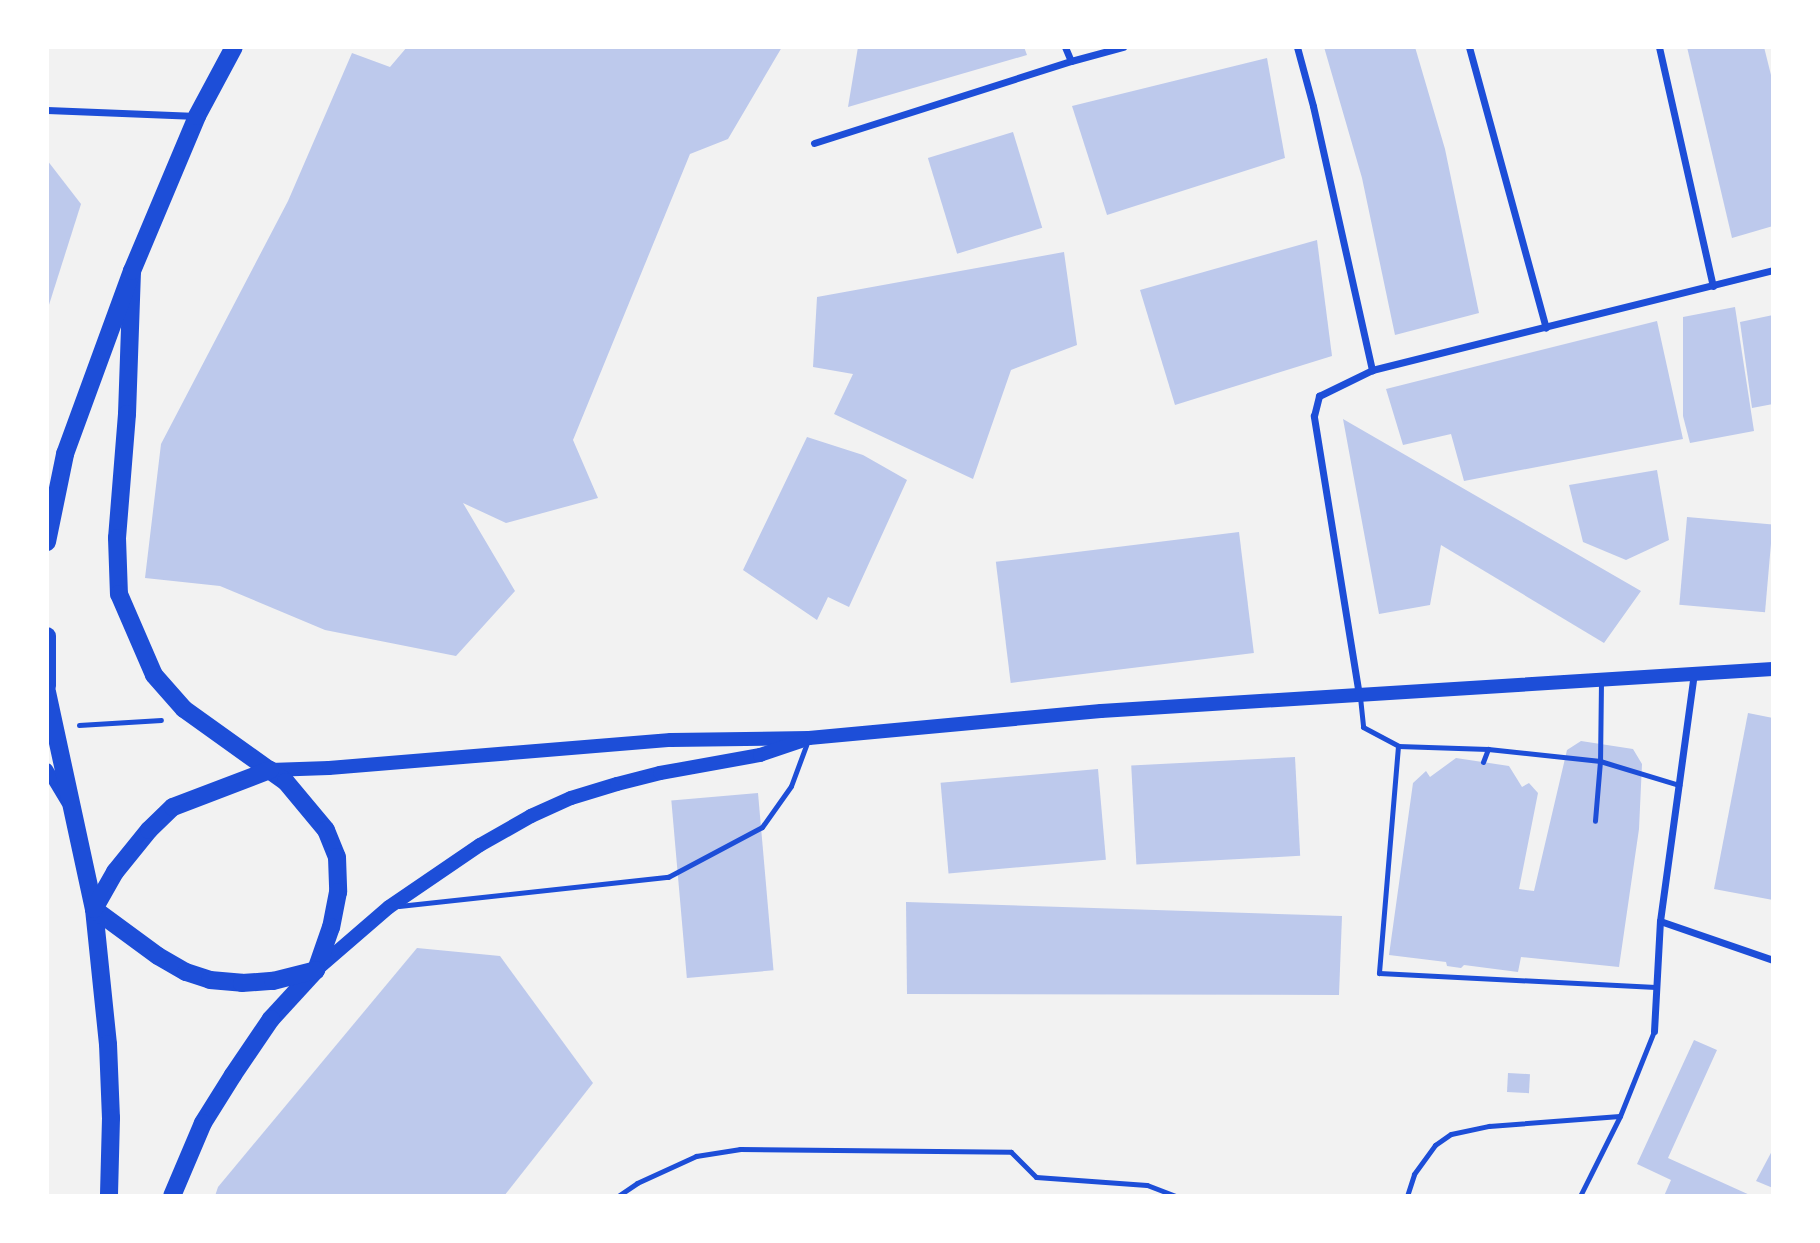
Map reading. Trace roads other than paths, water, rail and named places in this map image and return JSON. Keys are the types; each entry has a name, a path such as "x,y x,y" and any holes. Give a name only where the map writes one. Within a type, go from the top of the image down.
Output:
{"main road":[{"path":"47,542 65,454 132,271 197,117 233,47"},
{"path":"132,271 127,414 117,538 119,594 154,675 184,709 270,770 304,801 326,831 337,857 338,892 331,927 316,970"},
{"path":"47,636 47,685"},
{"path":"94,909 115,872 149,830 173,807 270,770 340,767 671,740 809,738 1087,712 1773,669"},
{"path":"47,692 94,909 108,1044 111,1118 109,1196"},
{"path":"172,1196 203,1123 271,1019 316,970 389,907 480,845 571,798 660,773 760,755 809,738"},
{"path":"94,909 158,956 186,972 210,980 243,983 274,981 316,970"}],"street":[{"path":"1065,47 1071,61"},
{"path":"814,143 1123,47"},
{"path":"1297,47 1313,106 1372,370"},
{"path":"1469,47 1546,328"},
{"path":"1659,47 1713,286"},
{"path":"47,110 197,117"},
{"path":"1359,695 1314,416 1319,396 1372,370 1773,270"},
{"path":"1654,1031 1660,921 1694,673"},
{"path":"47,769 71,809"},
{"path":"1660,921 1773,960"}],"lane":[{"path":"1595,821 1600,761 1601,679"},
{"path":"1359,695 1363,727 1398,746 1488,749 1600,761 1680,785"},
{"path":"389,907 668,877 762,827 791,786 809,738"},
{"path":"1398,746 1380,973 1656,987"},
{"path":"1483,762 1488,749"},
{"path":"1580,1196 1620,1116 1654,1031"},
{"path":"1407,1196 1414,1174 1435,1145 1451,1134 1489,1126 1620,1116"},
{"path":"618,1196 637,1183 696,1156 740,1149 1010,1152 1036,1177 1147,1185 1175,1196"}]}
